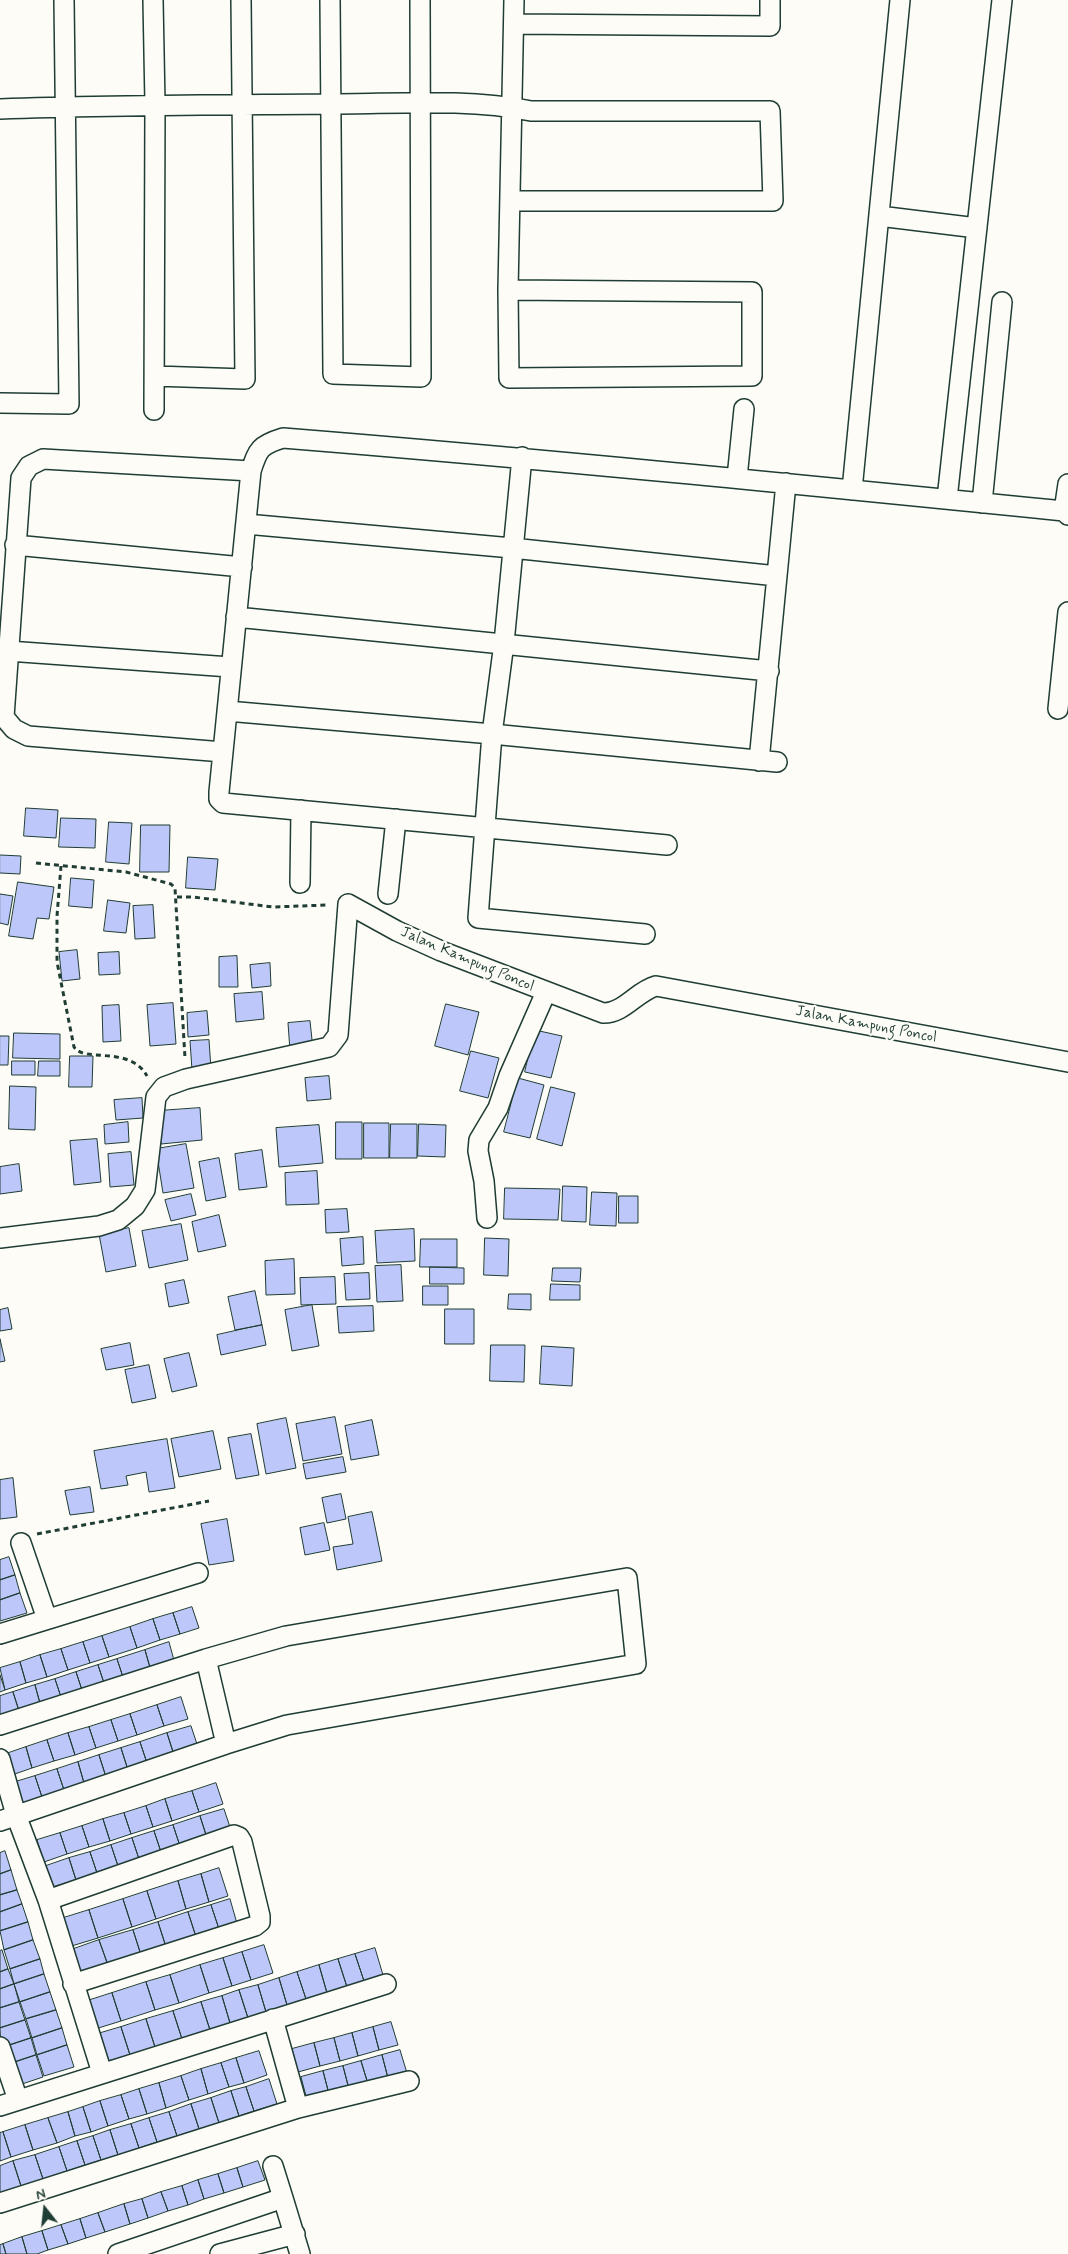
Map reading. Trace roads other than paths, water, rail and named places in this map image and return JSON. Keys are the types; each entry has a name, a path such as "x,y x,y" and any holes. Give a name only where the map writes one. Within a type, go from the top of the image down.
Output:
{"street":[{"path":"0,403 68,404 64,0"},
{"path":"153,0 155,104 154,410"},
{"path":"155,376 245,379 241,0"},
{"path":"330,0 333,374 421,376 420,0"},
{"path":"508,290 752,292 752,376 509,378 508,290 514,0"},
{"path":"514,24 770,26 770,0"},
{"path":"852,490 900,0"},
{"path":"947,499 1002,0"},
{"path":"0,108 155,104 421,103 512,107 531,111 770,111 773,201 510,201"},
{"path":"879,216 977,228"},
{"path":"982,502 1002,302"},
{"path":"737,478 744,409"},
{"path":"668,845 223,803 219,799 218,792 251,472 256,453 266,443 284,438 522,457 982,502 1066,513 1068,485"},
{"path":"522,457 504,643 492,734 478,918 645,934"},
{"path":"223,752 28,736 14,729 4,717 21,478 29,466 43,459 251,472"},
{"path":"226,711 492,734 768,762 769,671 776,576 786,483"},
{"path":"246,524 512,548 776,576"},
{"path":"15,545 242,568"},
{"path":"1058,709 1065,669 1068,612"},
{"path":"236,617 769,671"},
{"path":"8,651 230,667"},
{"path":"300,883 301,810"},
{"path":"388,894 396,819"},
{"name":"Jalan Kampung Poncol","path":"0,1238 99,1226 118,1220 135,1206 145,1190 156,1097 164,1087 186,1079 328,1048 334,1043 338,1035 348,904 397,931 441,951 546,992 608,1013 615,1011 645,990 656,986 1068,1062"},
{"path":"487,1218 484,1181 478,1151 479,1140 498,1108 509,1076 546,992"},
{"path":"25,1539 47,1619"},
{"path":"0,1634 198,1573"},
{"path":"0,1725 206,1659 286,1636 627,1578 636,1664 287,1725 8,1818"},
{"path":"206,1659 226,1744"},
{"path":"0,1760 8,1818 48,1900 102,2074"},
{"path":"48,1900 234,1835 239,1837 242,1842 260,1922 255,1926 74,1984"},
{"path":"0,2047 9,2103 386,1984"},
{"path":"273,2019 298,2108"},
{"path":"0,2203 298,2108 409,2081"},
{"path":"273,2166 300,2254"},
{"path":"118,2254 283,2198"},
{"path":"220,2254 295,2234"}]}
